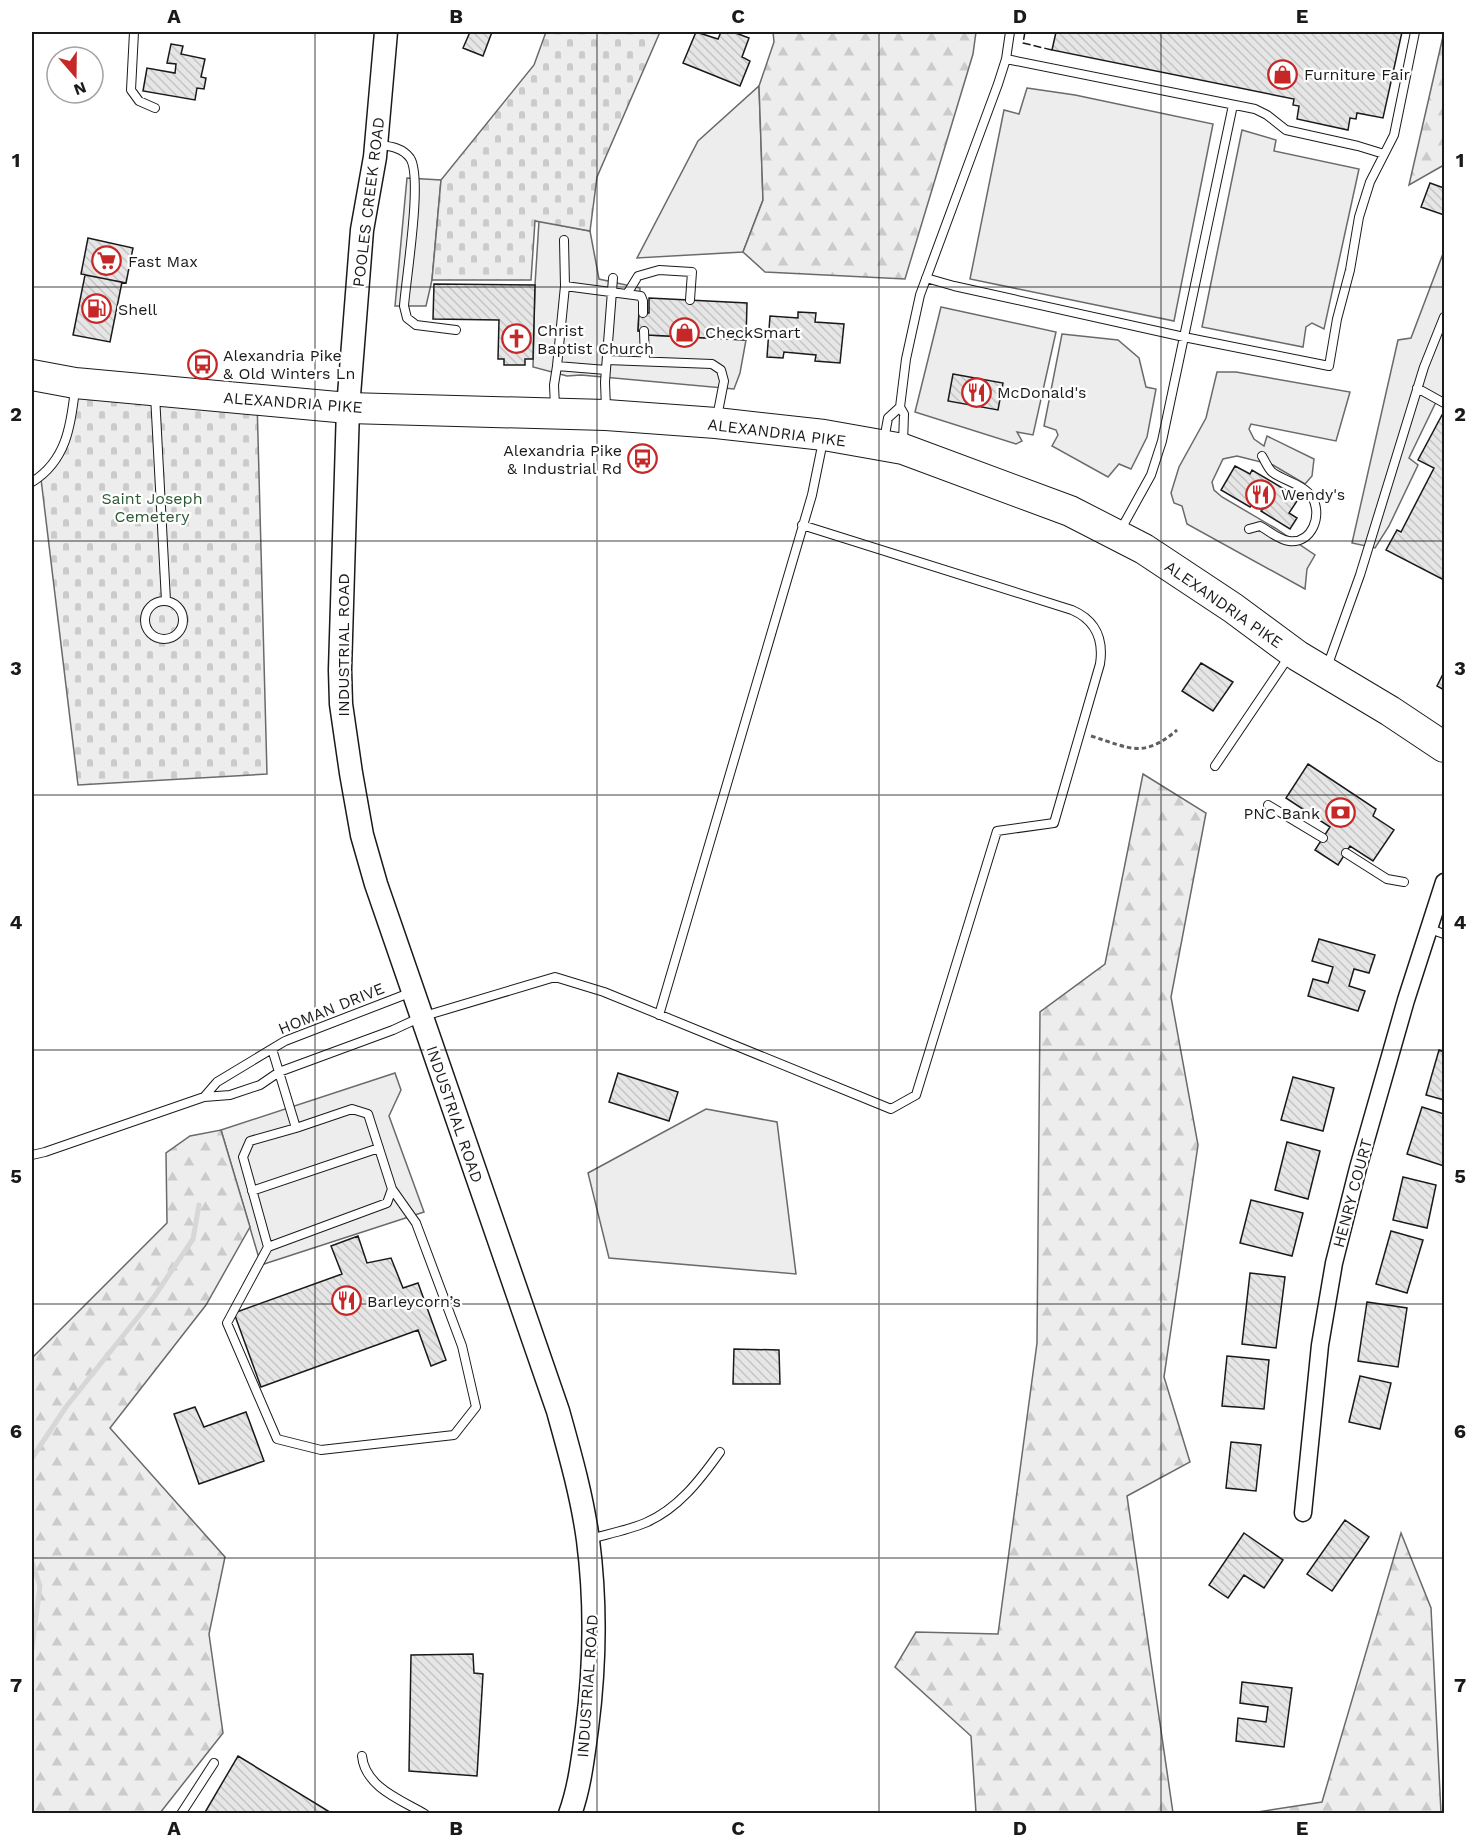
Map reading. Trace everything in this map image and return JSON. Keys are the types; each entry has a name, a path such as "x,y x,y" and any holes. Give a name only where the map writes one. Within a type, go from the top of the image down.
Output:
{"highway":[{"name":"ALEXANDRIA PIKE","path":"32,375 75,383 348,408 606,415 716,423 825,435 893,448 1070,511 1144,549 1233,608 1292,652 1390,711 1444,747"}],"main road":[{"name":"POOLES CREEK ROAD","path":"348,408 362,230 376,144 387,32"},
{"name":"INDUSTRIAL ROAD","path":"348,408 340,670 344,735 362,835 412,992 558,1411 574,1471 588,1540 594,1623 592,1671 583,1761 570,1814"}],"street":[{"name":"HENRY COURT","path":"1303,1513 1320,1345 1334,1263 1358,1168 1406,1000 1437,932 1444,882"}],"lane":[{"path":"134,32 131,90 139,101 155,108"},
{"path":"893,448 904,414 900,407 906,359 915,315 926,278 1006,59 1010,32"},
{"path":"926,278 1184,337 1329,366 1359,217 1370,182 1394,135 1415,32"},
{"path":"1006,59 1255,109 1286,130 1384,154"},
{"path":"1118,535 1151,476 1162,441 1233,105"},
{"path":"376,144 396,147 408,156 414,166 413,215 404,306 406,318 417,325 456,330"},
{"path":"555,414 554,385 565,286 564,240"},
{"path":"627,294 638,276 659,270 692,272 690,300"},
{"path":"606,415 606,370 613,278"},
{"path":"565,286 641,296 644,301 643,313"},
{"path":"1325,673 1360,575 1417,388 1444,317"},
{"path":"644,331 645,361"},
{"path":"607,360 712,363 721,370 724,381 716,423"},
{"path":"557,366 606,370"},
{"path":"32,482 57,458 66,442 71,425 75,383"},
{"path":"1417,388 1444,403"},
{"path":"154,391 166,601"},
{"path":"893,448 888,418 900,407"},
{"path":"659,1015 818,473 825,435"},
{"path":"1249,529 1260,525 1286,541 1298,542 1309,535 1315,524 1316,512 1312,497 1303,489 1271,471 1262,456"},
{"path":"802,525 1084,616 1097,632 1101,654 1079,733"},
{"path":"166,601 177,606 183,617 183,623 178,634 172,638 159,639 145,627 146,614 153,604 166,601"},
{"path":"1215,766 1292,652"},
{"name":"HOMAN DRIVE","path":"32,1155 204,1097 230,1095 260,1085 279,1072 393,1030 421,1017 555,977 604,992 891,1109 916,1095 997,831 1054,823 1079,733"},
{"path":"1269,805 1323,838"},
{"path":"1346,853 1387,879 1404,882"},
{"name":"HOMAN DRIVE","path":"204,1097 217,1082 285,1041 412,992"},
{"path":"272,1049 296,1128"},
{"path":"268,1247 243,1157 250,1141 352,1109 368,1114 392,1189 416,1223 462,1346 476,1407 454,1435 321,1450 277,1439 227,1323 268,1247 387,1203 392,1189"},
{"path":"252,1191 379,1148"},
{"path":"588,1540 646,1523 669,1509 697,1484 720,1452"},
{"path":"362,1756 363,1765 368,1774 384,1790 425,1814"},
{"path":"181,1814 213,1763"}],"path":[{"path":"1079,733 1139,750 1158,744 1177,730"}],"shaded area":[{"path":"759,86 763,200 743,252 637,258 698,141"},
{"path":"1027,88 1075,95 1213,124 1174,321 970,279 1004,110 1019,114"},
{"path":"1242,130 1276,140 1274,151 1359,169 1324,329 1312,323 1306,327 1303,347 1202,327"},
{"path":"407,178 441,180 432,280 426,306 395,306"},
{"path":"539,221 590,231 599,279 640,288 638,331 648,331 648,335 746,340 740,373 734,389 581,375 567,376 533,367"},
{"path":"1444,251 1444,403 1437,400 1409,458 1418,465 1389,526 1375,548 1352,543 1398,340 1411,338"},
{"path":"941,307 1056,332 1033,435 1017,432 1022,441 1016,444 915,412"},
{"path":"1062,334 1118,340 1139,358 1146,387 1156,389 1147,437 1131,469 1119,464 1108,477 1052,446 1058,435 1056,430 1044,426"},
{"path":"1217,372 1236,372 1350,392 1336,441 1251,424 1249,429 1254,439 1264,446 1267,436 1314,459 1312,476 1305,484 1273,465 1237,456 1223,459 1212,482 1214,490 1222,497 1315,555 1307,569 1305,589 1187,524 1182,506 1174,503 1171,493 1179,467 1206,418"},
{"path":"395,1073 401,1090 389,1116 424,1212 261,1265 221,1130"},
{"path":"706,1109 777,1122 796,1274 609,1258 588,1173"}],"green space":[{"path":"546,32 660,32 597,177 590,231 535,221 531,280 432,280 441,180 534,65"},
{"path":"773,32 976,32 973,54 905,279 765,272 743,252 763,200 759,86 774,42"},
{"path":"1444,32 1444,165 1409,185"},
{"name":"Saint Joseph Cemetery","path":"75,383 257,400 267,774 78,785 41,479 66,442"},
{"path":"1143,774 1206,813 1171,997 1198,1145 1164,1377 1190,1462 1127,1496 1173,1813 976,1813 971,1736 895,1667 916,1632 998,1634 1037,1343 1040,1012 1105,964"},
{"path":"221,1130 250,1227 206,1305 110,1428 225,1557 209,1634 223,1733 160,1813 32,1813 32,1358 167,1223 166,1153 190,1136"},
{"path":"1401,1533 1431,1608 1441,1813 1251,1813 1322,1802"}],"building":[{"path":"470,32 492,32 483,56 463,48"},
{"path":"696,32 718,39 721,32 733,32 749,38 742,57 750,61 740,86 683,63"},
{"name":"Furniture Fair","path":"1056,32 1402,32 1383,118 1357,113 1356,119 1350,118 1348,130 1297,119 1299,106 1293,105 1294,99 1052,50"},
{"path":"171,44 183,46 181,54 205,59 201,77 206,78 204,89 197,88 195,100 143,91 147,68 175,73 176,64 167,63"},
{"path":"1430,183 1444,188 1444,215 1421,207"},
{"name":"Fast Max","path":"88,238 133,248 126,283 81,274"},
{"name":"Shell","path":"85,275 122,282 110,342 73,335"},
{"name":"Christ Baptist Church","path":"434,284 535,285 533,359 525,359 525,365 504,365 504,359 498,359 499,320 433,319"},
{"path":"649,298 747,303 746,340 647,335 648,331 638,331 639,313 649,313"},
{"path":"798,312 816,313 815,322 844,324 840,363 815,361 816,355 784,352 783,358 767,357 770,316 798,318"},
{"name":"McDonald's","path":"953,374 1003,383 998,410 948,401"},
{"path":"1442,415 1444,416 1444,580 1386,550 1397,530 1401,532 1434,468 1418,460"},
{"name":"Wendy's","path":"1235,466 1250,474 1252,470 1299,498 1289,513 1297,518 1290,529 1261,511 1263,509 1253,503 1250,507 1221,490"},
{"path":"1201,663 1233,682 1213,711 1182,691"},
{"path":"1444,672 1444,690 1437,686"},
{"name":"PNC Bank","path":"1308,764 1376,809 1373,816 1394,830 1373,861 1350,846 1338,865 1315,850 1330,827 1286,798"},
{"path":"1319,939 1375,955 1369,973 1354,969 1349,986 1365,991 1358,1011 1308,996 1313,979 1328,983 1333,967 1312,961"},
{"path":"1439,1050 1444,1052 1444,1100 1426,1095"},
{"path":"618,1073 678,1092 669,1121 609,1102"},
{"path":"1293,1077 1334,1088 1323,1131 1281,1120"},
{"path":"1422,1107 1444,1114 1444,1166 1407,1154"},
{"path":"1287,1142 1320,1151 1308,1199 1275,1190"},
{"path":"1403,1177 1436,1185 1427,1228 1393,1220"},
{"path":"1251,1200 1303,1213 1292,1256 1240,1243"},
{"path":"1391,1231 1423,1240 1407,1293 1376,1284"},
{"name":"Barleycorn’s","path":"358,1236 367,1263 391,1258 403,1288 418,1283 446,1360 431,1366 418,1330 261,1387 234,1313 342,1274 331,1246"},
{"path":"1250,1273 1285,1277 1276,1348 1242,1344"},
{"path":"1367,1302 1407,1308 1398,1367 1358,1361"},
{"path":"734,1349 779,1350 780,1384 733,1384"},
{"path":"1227,1356 1269,1360 1264,1409 1222,1406"},
{"path":"1360,1376 1391,1383 1380,1429 1349,1422"},
{"path":"195,1407 204,1427 246,1412 264,1461 199,1484 174,1414"},
{"path":"1231,1442 1261,1445 1256,1491 1226,1488"},
{"path":"1345,1520 1369,1537 1332,1591 1307,1574"},
{"path":"1244,1533 1283,1560 1264,1588 1244,1575 1228,1598 1209,1585"},
{"path":"473,1654 474,1673 483,1674 477,1776 409,1771 411,1655"},
{"path":"1242,1682 1292,1688 1284,1747 1236,1741 1238,1718 1266,1722 1268,1707 1240,1703"},
{"path":"238,1756 333,1814 204,1814"}],"waterway":[{"path":"32,1458 66,1407 154,1297 193,1239 199,1205"},
{"path":"32,1562 40,1586 32,1649"}],"fence":[{"path":"1025,32 1023,43 1052,50"}],"place":[{"name":"Furniture Fair","path":"1283,74"},
{"name":"Fast Max","path":"107,261"},
{"name":"Shell","path":"97,309"},
{"name":"CheckSmart","path":"684,332"},
{"name":"Christ Baptist Church","path":"516,339"},
{"name":"Alexandria Pike & Old Winters Ln","path":"202,364"},
{"name":"McDonald's","path":"976,392"},
{"name":"Alexandria Pike & Industrial Rd","path":"643,459"},
{"name":"Wendy's","path":"1260,494"},
{"name":"PNC Bank","path":"1341,813"},
{"name":"Barleycorn’s","path":"346,1301"}]}
